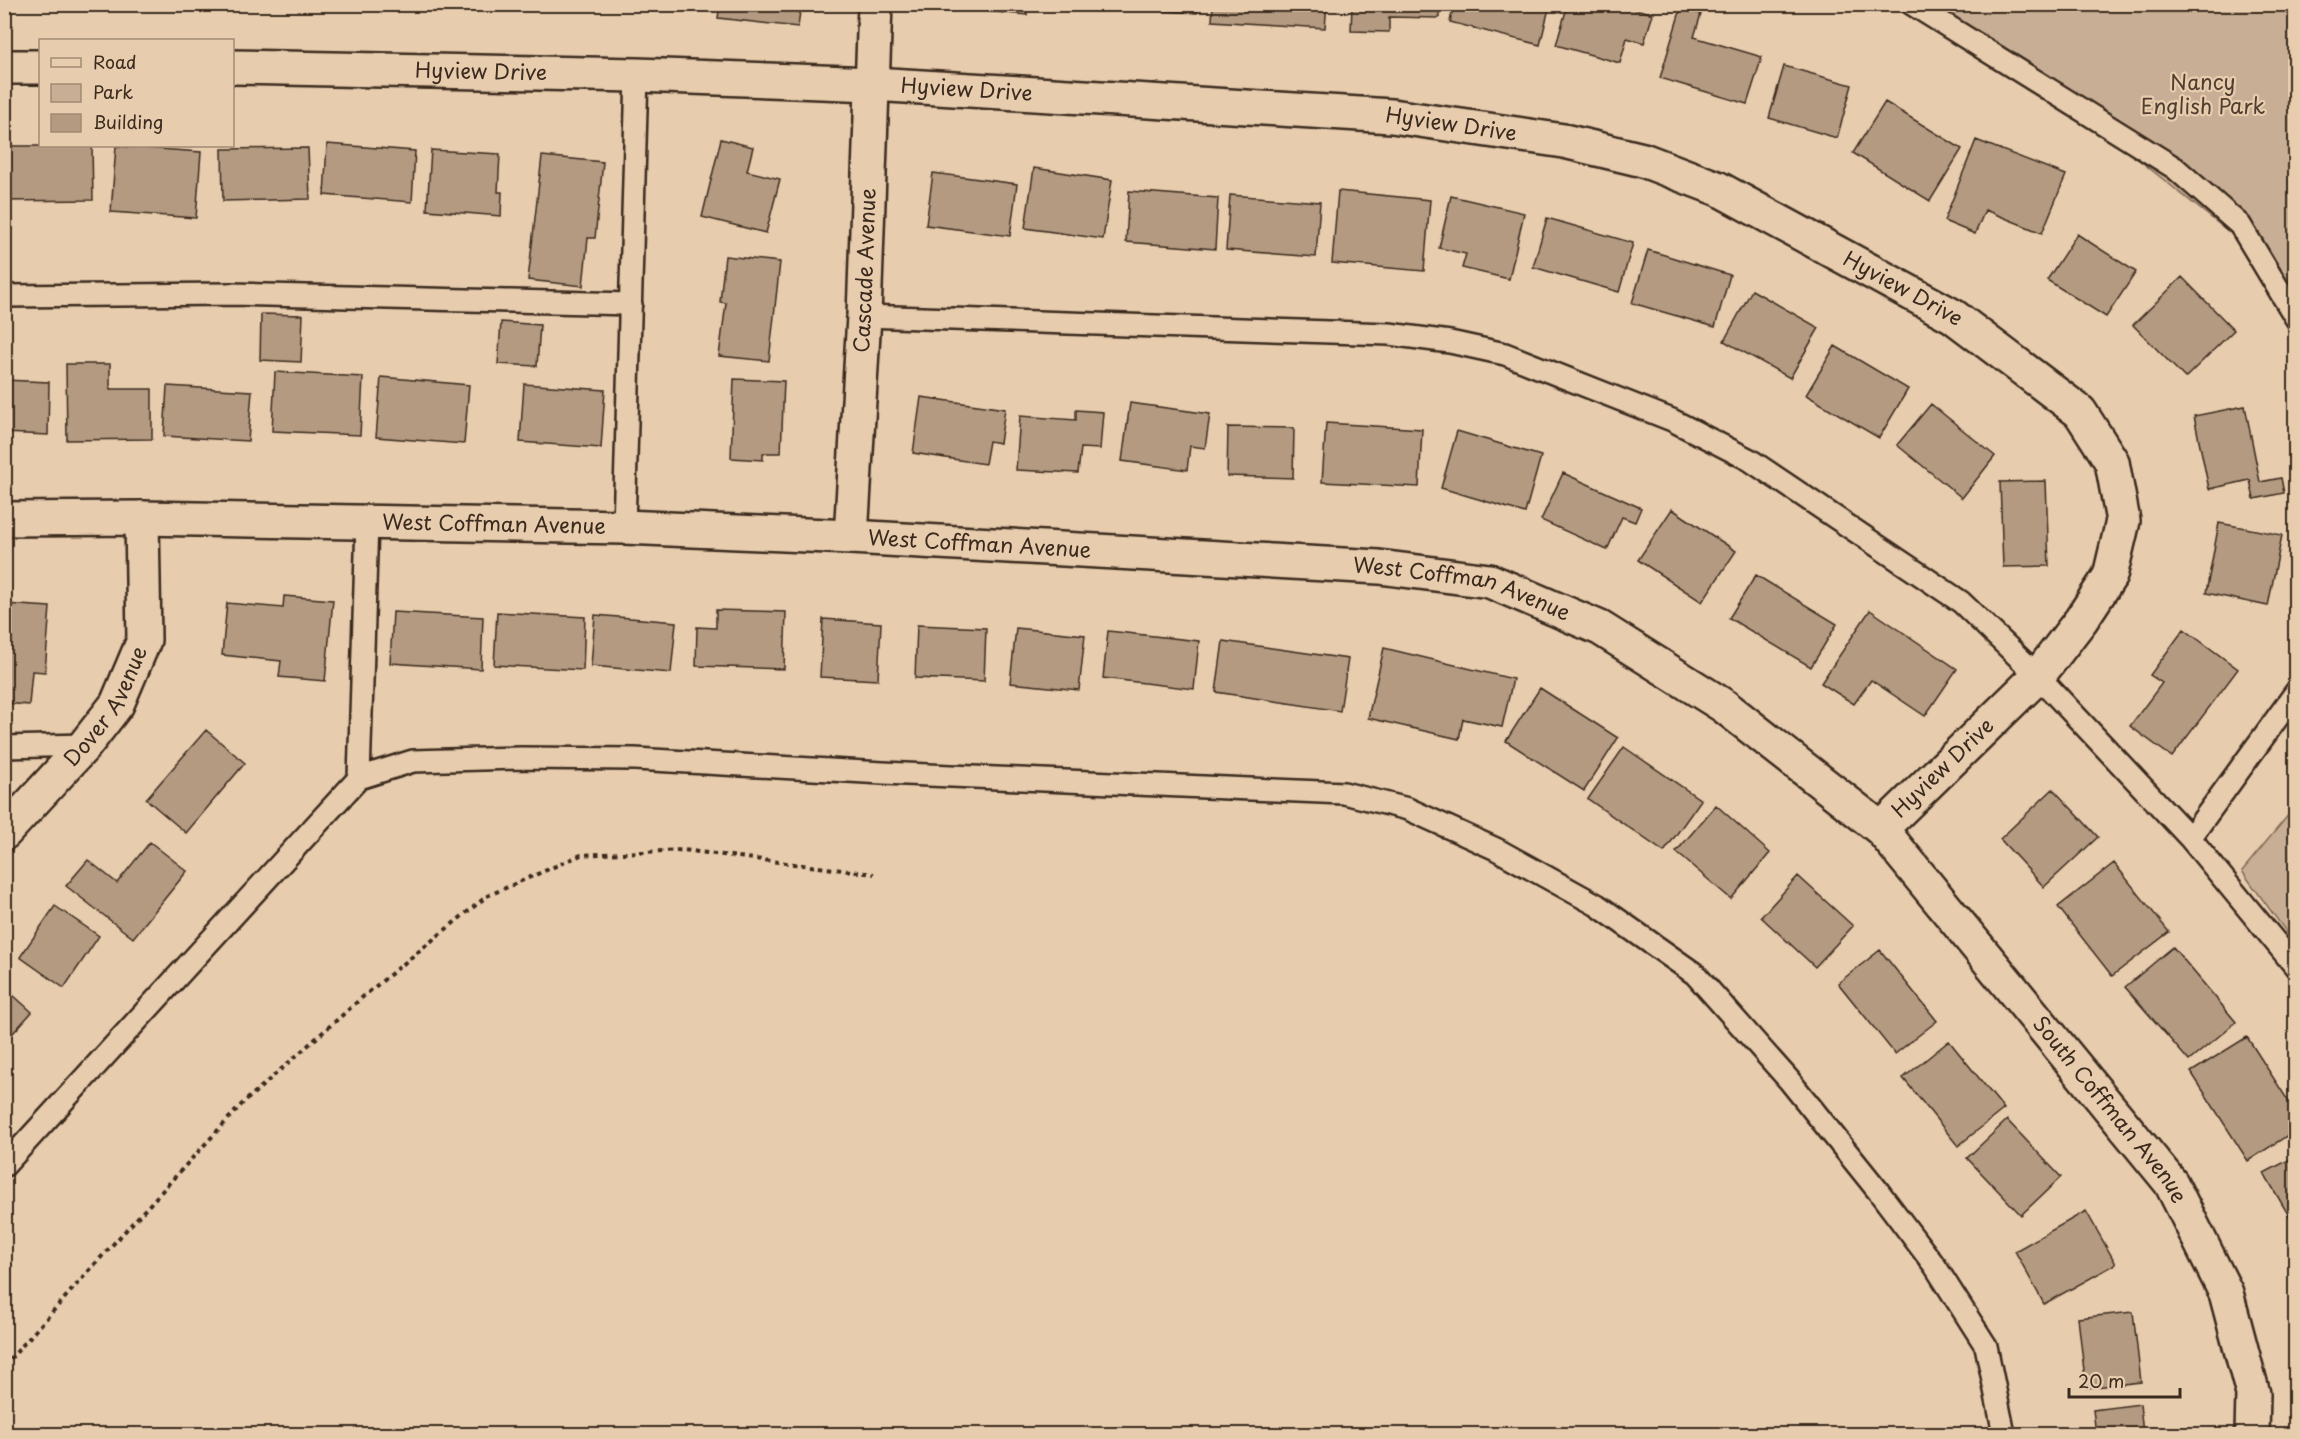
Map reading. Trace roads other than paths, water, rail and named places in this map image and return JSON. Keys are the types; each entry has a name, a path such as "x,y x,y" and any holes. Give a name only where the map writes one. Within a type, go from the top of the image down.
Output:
{"street":[{"name":"Cascade Avenue","path":"851,537 864,316 875,4"},
{"path":"4,67 39,67"},
{"name":"Hyview Drive","path":"234,67 637,75 873,84 1392,116 1564,141 1643,160 1719,189 1953,316 2080,412 2112,462 2123,521 2110,576 2081,620 2038,676 1881,828"},
{"name":"West Coffman Avenue","path":"4,519 142,518 624,527 851,537 1379,567 1490,581 1600,628 1724,706 1881,828"},
{"name":"Dover Avenue","path":"4,833 85,745 117,704 144,640 142,518"},
{"name":"South Coffman Avenue","path":"1881,828 2171,1183 2226,1293 2253,1394 2252,1434"}],"lane":[{"path":"1912,4 2175,168 2240,225 2295,318"},
{"path":"624,527 637,75"},
{"path":"4,296 231,294 631,304"},
{"path":"864,316 1389,334 1450,342 1505,354 1672,420 1750,460 1960,602 2038,676 2190,838 2295,967"},
{"path":"359,778 366,522"},
{"path":"2190,838 2295,692"},
{"path":"4,747 85,745"},
{"path":"4,1166 359,778 413,761 521,758 635,759 883,773 1344,793 1408,809 1496,849 1597,905 1695,974 1790,1080 1880,1192 1935,1266 1986,1346 2004,1434"}],"park label":[{"name":"Nancy English Park","path":"2203,95"}]}
